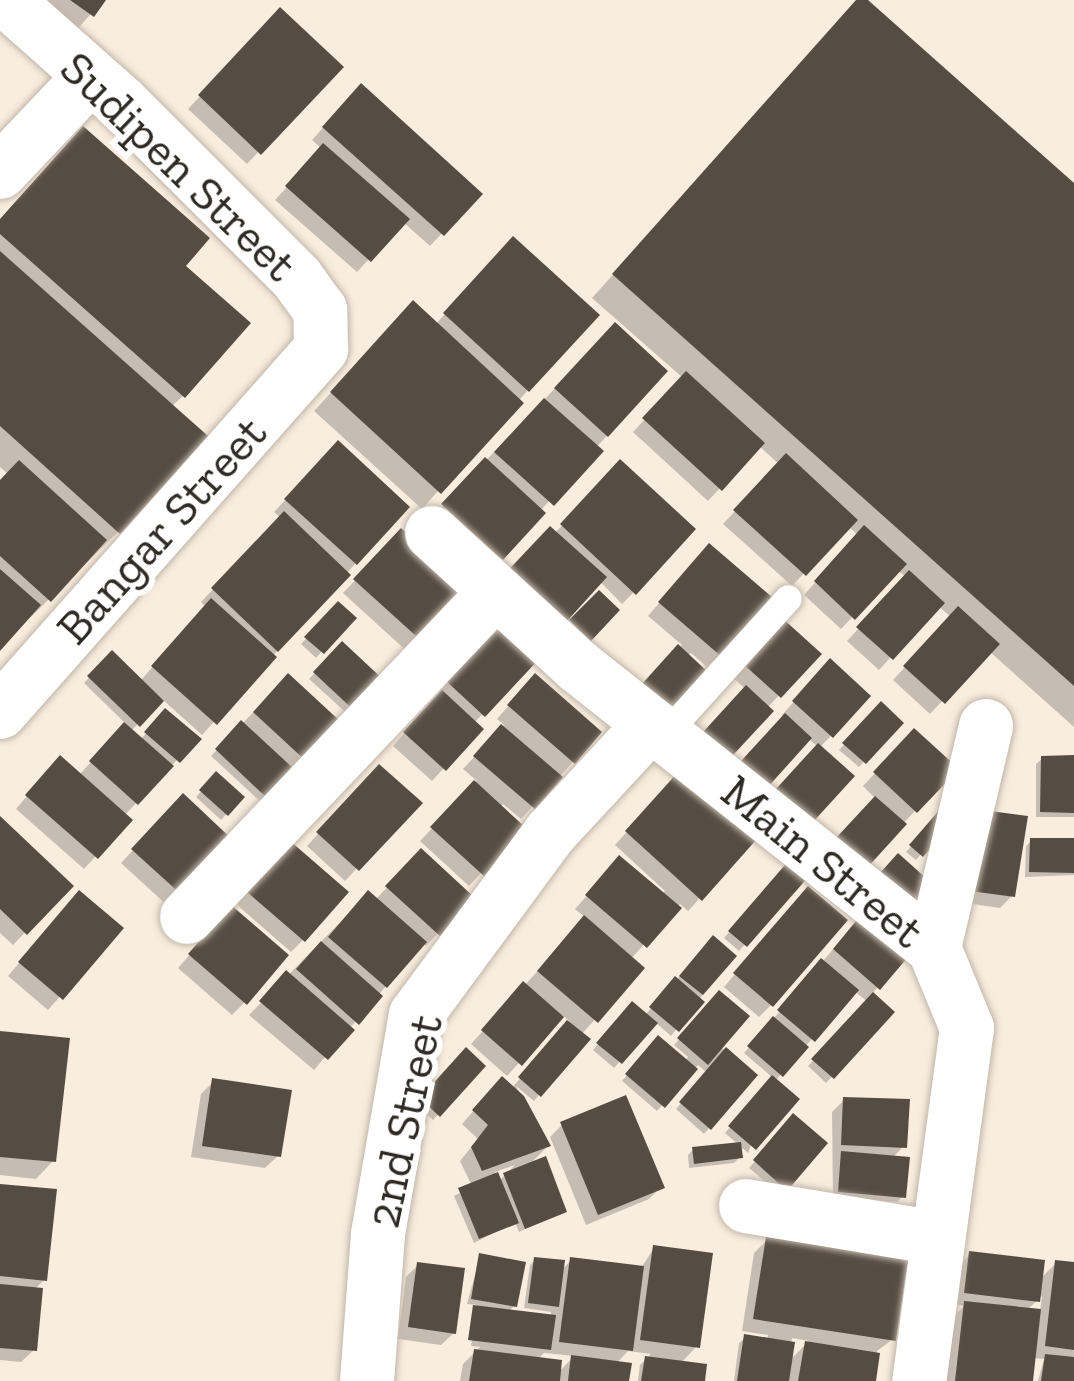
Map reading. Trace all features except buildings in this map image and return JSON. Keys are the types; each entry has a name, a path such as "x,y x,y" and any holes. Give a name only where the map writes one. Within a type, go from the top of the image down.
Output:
{"street":[{"name":"Sudipen Street","path":"6,0 297,278 320,310 321,349"},
{"path":"0,172 90,77"},
{"name":"Bangar Street","path":"0,712 321,349"},
{"name":"Main Street","path":"432,533 494,593 657,729 934,948 967,1028 919,1381"},
{"path":"187,917 494,593"},
{"path":"934,948 986,726"},
{"name":"2nd Street","path":"367,1381 378,1234 416,1015 551,832 657,729"},
{"path":"746,1206 938,1238"}],"lane":[{"path":"657,729 788,598"}]}
